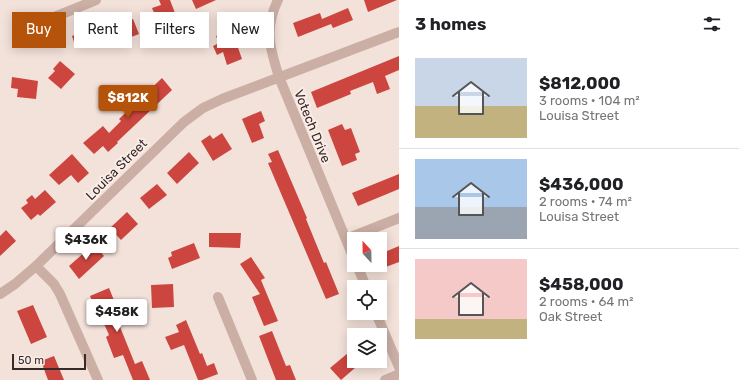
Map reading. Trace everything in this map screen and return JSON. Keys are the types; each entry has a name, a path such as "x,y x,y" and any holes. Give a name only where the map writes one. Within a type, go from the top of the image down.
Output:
{"street":[{"path":"66,12 96,0"},
{"name":"Votech Drive","path":"278,0 269,23 269,39 272,55 279,77 346,239"},
{"name":"Louisa Street","path":"0,294 15,284 36,266 184,122 203,108 222,99 399,32"},
{"path":"346,239 399,218"},
{"path":"36,266 54,284 60,294 98,380"},
{"path":"218,297 252,380"},
{"path":"379,320 399,367"},
{"path":"385,380 399,374"}],"building":[{"path":"159,0 170,0 175,12 154,12 152,8 161,5"},
{"path":"192,0 216,0 196,9"},
{"path":"364,0 397,0 368,12"},
{"path":"348,8 353,20 333,28 331,24 298,37 293,23 320,13 322,19"},
{"path":"132,19 133,19 139,34 132,37"},
{"path":"217,44 217,48 238,48 242,59 227,65 223,52 217,55 213,46"},
{"path":"399,56 399,70 385,76 390,89 377,94 373,82 350,91 351,94 317,108 311,92"},
{"path":"60,61 75,74 61,89 48,78 55,71 53,69"},
{"path":"12,77 38,81 36,99 17,97 18,89 11,88"},
{"path":"162,78 172,90 108,152 103,146 94,154 83,143 103,126 109,133 121,121 119,119"},
{"path":"261,111 265,121 259,124 264,138 252,143 242,119"},
{"path":"342,124 345,130 351,128 360,152 355,154 357,160 342,166 328,130"},
{"path":"222,133 232,149 213,161 201,141 210,135 213,139"},
{"path":"278,150 307,218 306,219 324,263 326,262 339,294 326,299 268,163 272,162 268,154"},
{"path":"189,152 199,163 177,184 167,173"},
{"path":"72,154 89,173 78,183 71,175 59,185 49,175"},
{"path":"399,174 399,189 358,206 352,193"},
{"path":"157,184 167,195 149,209 140,198"},
{"path":"45,190 56,202 40,216 38,214 31,220 21,208 28,203 26,200 32,195 35,199"},
{"path":"127,212 138,224 121,240 110,228"},
{"path":"6,230 16,241 0,256 0,236"},
{"path":"209,233 241,233 240,248 209,247"},
{"path":"194,243 200,258 172,269 168,258 172,256 171,252"},
{"path":"94,244 104,256 79,279 69,266"},
{"path":"399,246 399,262 387,266 387,251"},
{"path":"251,257 265,278 261,280 278,321 264,326 252,297 260,294 240,264"},
{"path":"173,284 174,307 152,308 151,285"},
{"path":"109,288 118,310 114,312 135,364 142,361 150,380 133,380 123,355 114,358 106,337 109,335 101,317 99,318 90,296"},
{"path":"33,305 47,337 31,344 17,311"},
{"path":"186,320 200,354 202,353 207,366 214,363 218,374 198,380 184,345 171,350 165,337 179,332 176,325"},
{"path":"272,331 286,366 290,365 296,380 276,380 259,336"},
{"path":"347,354 347,368 355,368 341,380 330,368"},
{"path":"54,356 64,380 48,380 41,361"}]}
